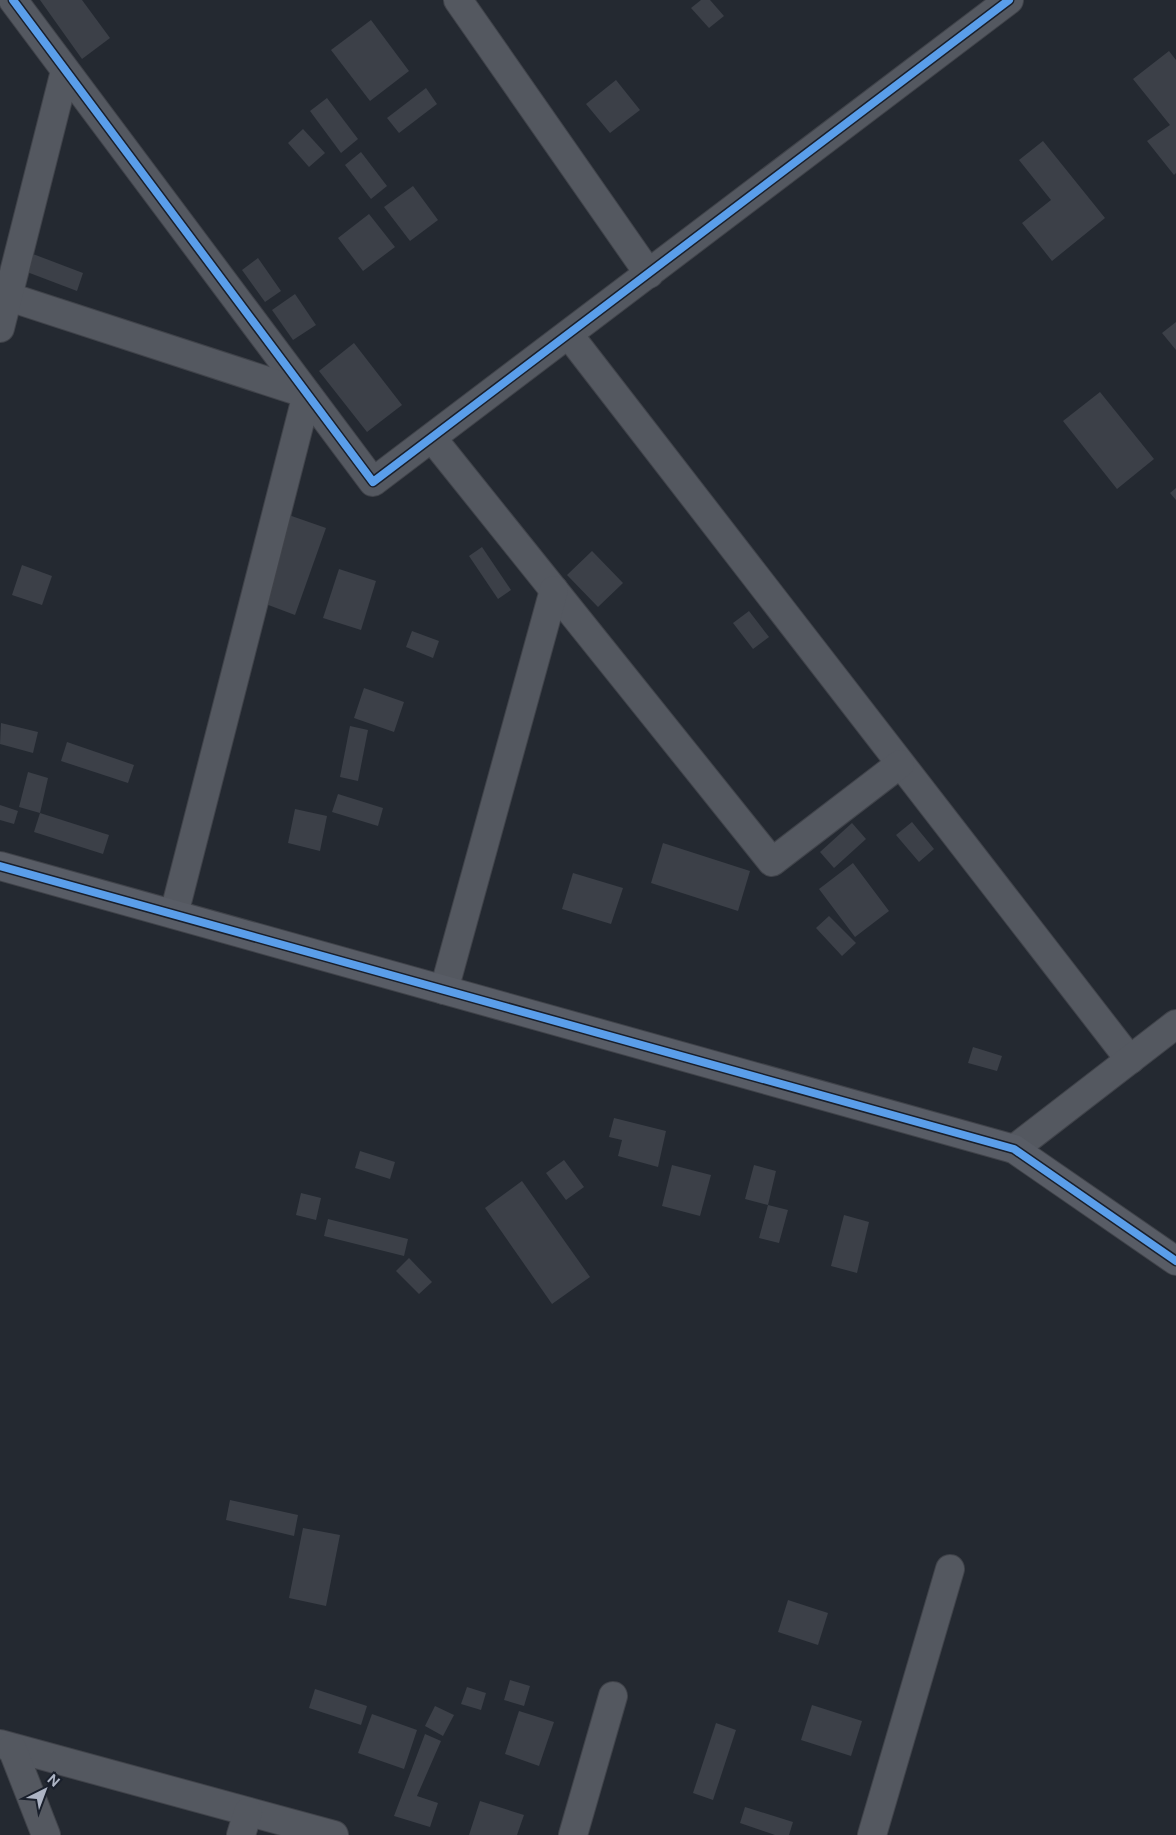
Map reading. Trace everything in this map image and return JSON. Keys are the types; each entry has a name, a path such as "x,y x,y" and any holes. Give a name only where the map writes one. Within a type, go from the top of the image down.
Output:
{"street":[{"path":"12,0 373,482 650,274 981,8 1009,0"},
{"path":"458,0 650,274"},
{"path":"0,328 4,296 65,71"},
{"path":"4,296 307,394"},
{"path":"569,335 1130,1060"},
{"path":"174,914 307,394"},
{"path":"432,438 772,862 900,764"},
{"path":"444,990 554,590"},
{"path":"0,866 1014,1150 1176,1262"},
{"path":"1014,1150 1176,1024"},
{"path":"872,1835 950,1569"},
{"path":"573,1835 614,1696"},
{"path":"6,1746 245,1823 334,1835"},
{"path":"6,1746 46,1835"}],"building":[{"path":"40,0 82,0 110,38 82,59"},
{"path":"701,0 710,0 724,16 709,28 691,8"},
{"path":"371,20 409,71 370,101 331,50"},
{"path":"1169,51 1176,60 1176,173 1174,175 1147,141 1170,125 1133,79"},
{"path":"616,80 640,110 610,133 586,104"},
{"path":"426,88 437,104 399,133 387,118"},
{"path":"327,98 358,139 341,153 310,111"},
{"path":"303,129 325,153 309,167 288,143"},
{"path":"1043,141 1105,218 1052,261 1022,223 1051,200 1019,160"},
{"path":"361,152 387,186 371,199 345,165"},
{"path":"413,186 438,220 410,241 384,207"},
{"path":"369,214 395,247 363,271 338,238"},
{"path":"33,254 83,273 77,291 27,272"},
{"path":"258,258 281,291 265,302 242,270"},
{"path":"295,294 316,325 293,340 272,310"},
{"path":"1176,322 1176,350 1162,333"},
{"path":"354,343 402,405 367,432 319,371"},
{"path":"1100,392 1154,459 1117,489 1063,421"},
{"path":"1176,488 1176,500 1170,493"},
{"path":"283,513 326,528 295,615 255,600"},
{"path":"482,547 511,590 498,599 469,556"},
{"path":"592,551 623,583 598,607 567,575"},
{"path":"22,565 52,576 42,605 12,595"},
{"path":"339,569 376,581 361,630 323,618"},
{"path":"749,611 769,637 753,649 733,623"},
{"path":"412,631 439,641 433,658 406,647"},
{"path":"364,688 404,702 394,732 354,718"},
{"path":"1,723 38,732 33,753 0,744"},
{"path":"350,726 368,730 358,781 340,777"},
{"path":"67,742 134,765 128,783 61,761"},
{"path":"28,772 48,778 40,813 19,807"},
{"path":"338,794 383,808 378,826 332,812"},
{"path":"0,805 18,811 14,824 0,820"},
{"path":"295,809 327,816 320,851 288,843"},
{"path":"40,813 109,835 103,854 34,832"},
{"path":"912,822 934,849 919,862 896,835"},
{"path":"852,823 866,839 834,868 820,852"},
{"path":"663,843 750,871 738,911 651,883"},
{"path":"853,863 889,911 855,937 819,889"},
{"path":"573,873 623,888 611,924 562,909"},
{"path":"829,916 856,943 842,956 816,928"},
{"path":"973,1047 1002,1056 997,1071 968,1063"},
{"path":"614,1118 666,1131 658,1167 618,1156 622,1140 609,1137"},
{"path":"360,1151 395,1162 390,1179 355,1168"},
{"path":"564,1160 584,1187 566,1200 546,1173"},
{"path":"672,1165 711,1175 700,1216 662,1206"},
{"path":"754,1165 776,1171 768,1205 745,1199"},
{"path":"522,1181 590,1277 552,1304 485,1208"},
{"path":"301,1193 321,1198 316,1220 296,1215"},
{"path":"768,1205 788,1210 779,1243 759,1238"},
{"path":"844,1215 869,1222 857,1273 831,1266"},
{"path":"328,1219 408,1239 404,1256 324,1236"},
{"path":"409,1258 432,1282 419,1294 396,1271"},
{"path":"230,1500 298,1515 294,1536 226,1520"},
{"path":"303,1528 340,1535 326,1606 289,1598"},
{"path":"788,1600 828,1613 818,1645 778,1632"},
{"path":"510,1680 530,1686 524,1706 504,1700"},
{"path":"467,1687 486,1693 481,1710 461,1704"},
{"path":"315,1689 367,1706 361,1725 309,1708"},
{"path":"812,1705 862,1721 851,1756 801,1740"},
{"path":"435,1706 454,1715 443,1736 425,1726"},
{"path":"519,1711 554,1722 539,1766 505,1754"},
{"path":"372,1714 417,1730 404,1769 358,1753"},
{"path":"716,1723 736,1730 713,1800 693,1793"},
{"path":"425,1734 441,1741 417,1796 438,1803 430,1827 394,1816"},
{"path":"480,1801 524,1815 517,1835 469,1835"},
{"path":"745,1807 793,1822 789,1835 775,1835 740,1823"}],"cycle path":[{"path":"13,0 373,482 1009,0"},
{"path":"0,866 1014,1149 1176,1261"}]}
